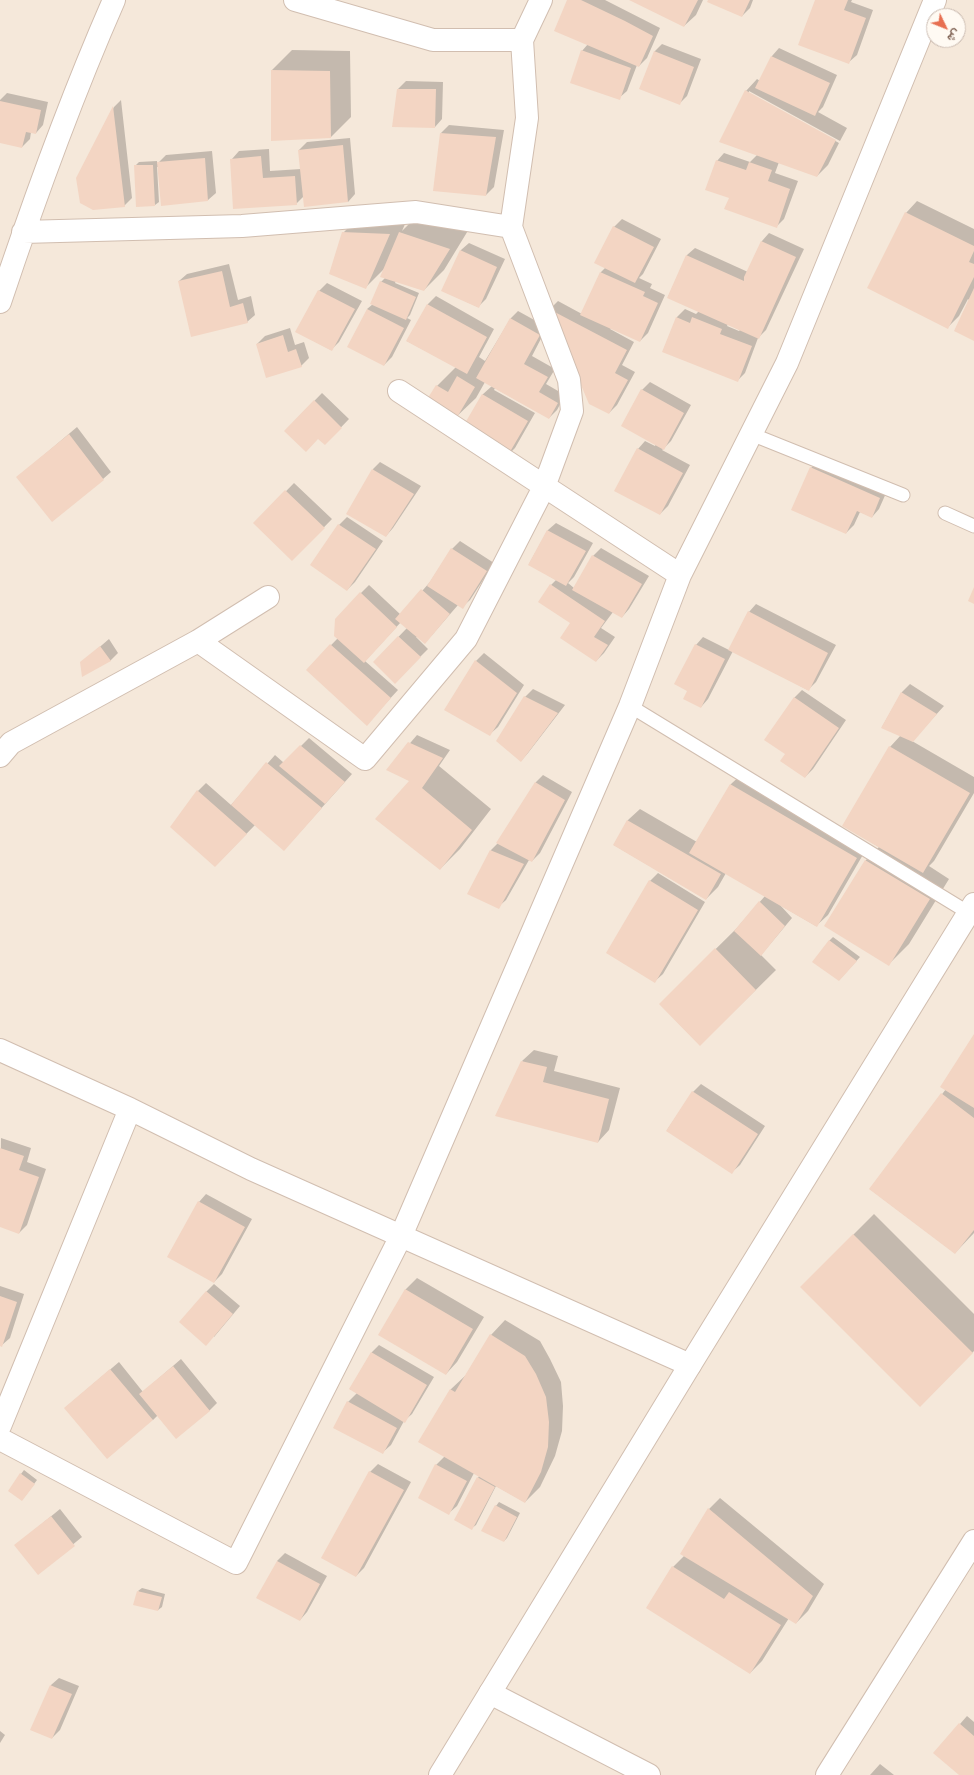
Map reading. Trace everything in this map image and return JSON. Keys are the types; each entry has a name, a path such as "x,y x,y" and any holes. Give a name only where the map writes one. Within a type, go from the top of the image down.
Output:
{"street":[{"path":"0,302 23,232 83,70 114,0"},
{"path":"295,0 433,40 522,40"},
{"path":"198,641 365,759 466,639 544,487 572,411 568,380 511,227 527,118 522,40 541,0"},
{"path":"0,1439 236,1563 401,1236 630,706 680,575 787,364 935,0"},
{"path":"23,232 242,226 416,212 511,227"},
{"path":"399,391 680,575"},
{"path":"4,746 198,641 268,597"},
{"path":"440,1775 971,909"},
{"path":"0,1050 130,1109 251,1168 690,1365"},
{"path":"0,1426 130,1109"},
{"path":"828,1775 974,1541"},
{"path":"490,1693 649,1775"}],"lane":[{"path":"751,434 903,494"},
{"path":"945,513 974,526"},
{"path":"630,706 971,909"}],"shaded area":[{"path":"0,0 974,0 974,1775 0,1775"}],"building":[{"path":"567,0 581,0 653,36 639,67 554,31"},
{"path":"629,0 698,0 684,27"},
{"path":"708,0 750,0 742,17 707,2"},
{"path":"815,0 848,0 844,10 866,18 849,64 798,45"},
{"path":"581,50 631,68 620,100 570,83"},
{"path":"654,51 694,67 680,105 639,89"},
{"path":"771,56 830,83 815,116 755,88"},
{"path":"271,70 330,71 331,138 271,141"},
{"path":"397,89 436,89 435,128 392,127"},
{"path":"745,90 836,140 817,177 719,142"},
{"path":"0,101 41,110 36,134 26,132 22,148 0,143"},
{"path":"113,106 125,207 93,210 80,203 76,178"},
{"path":"440,133 496,137 486,196 433,191"},
{"path":"343,145 348,202 304,207 298,150"},
{"path":"261,156 263,178 295,176 297,205 233,209 230,159"},
{"path":"205,158 208,201 161,206 157,162"},
{"path":"716,160 746,170 749,162 772,170 768,181 790,189 777,228 724,209 729,198 705,190"},
{"path":"134,165 153,165 155,206 136,207"},
{"path":"905,212 974,246 974,251 969,262 974,264 974,277 948,329 867,288"},
{"path":"613,226 654,247 635,283 594,263"},
{"path":"342,232 390,234 366,289 329,274"},
{"path":"399,232 450,249 424,291 380,277"},
{"path":"761,241 796,257 759,339 667,298 686,255 744,281 744,277"},
{"path":"460,250 497,267 479,308 441,291"},
{"path":"222,271 230,307 243,303 248,323 191,337 178,281"},
{"path":"600,272 645,292 643,296 658,303 640,342 580,315"},
{"path":"380,281 416,297 406,320 370,304"},
{"path":"974,288 974,341 954,331"},
{"path":"318,290 355,309 332,351 295,332"},
{"path":"427,304 487,337 467,374 406,341"},
{"path":"367,309 404,328 384,366 347,347"},
{"path":"549,309 627,350 615,373 628,380 609,414 589,404"},
{"path":"676,317 690,323 692,317 722,329 720,334 752,346 738,382 662,352"},
{"path":"510,318 540,335 524,364 548,377 539,392 558,403 549,419 476,378"},
{"path":"283,335 288,352 296,349 302,367 266,378 256,344"},
{"path":"457,376 475,387 456,419 426,401 436,385 448,392"},
{"path":"641,389 684,413 664,450 621,426"},
{"path":"482,394 528,421 507,457 461,430"},
{"path":"314,400 342,428 325,445 318,439 306,452 284,431"},
{"path":"69,434 104,480 52,522 16,477"},
{"path":"637,448 683,473 660,515 614,491"},
{"path":"810,467 880,498 872,518 857,511 846,534 791,510"},
{"path":"372,469 414,494 386,537 346,514"},
{"path":"285,490 325,528 292,561 253,523"},
{"path":"338,524 376,549 347,591 310,565"},
{"path":"547,530 586,551 566,586 528,565"},
{"path":"451,548 487,571 463,609 427,586"},
{"path":"592,555 642,584 622,618 572,590"},
{"path":"550,584 605,621 594,637 608,645 596,662 560,638 570,623 538,602"},
{"path":"974,587 974,604 968,601"},
{"path":"421,589 450,614 425,644 395,619"},
{"path":"360,592 397,627 364,663 334,636 335,619"},
{"path":"748,611 828,653 809,691 728,650"},
{"path":"398,636 421,657 395,684 373,662"},
{"path":"330,644 391,698 367,726 306,670"},
{"path":"695,644 725,659 701,708 683,699 687,691 674,684"},
{"path":"100,646 111,661 82,677 80,662"},
{"path":"475,660 517,693 490,736 444,710"},
{"path":"901,692 937,714 913,742 881,728"},
{"path":"524,696 558,713 521,762 496,741"},
{"path":"794,697 839,728 805,778 780,761 785,754 764,740"},
{"path":"408,742 443,758 422,788 472,830 440,870 375,819 409,781 386,770"},
{"path":"300,745 345,782 325,804 279,766"},
{"path":"889,746 970,793 923,873 842,826"},
{"path":"266,762 322,808 284,851 231,805"},
{"path":"535,782 565,800 532,862 496,843"},
{"path":"730,784 857,858 817,927 689,853"},
{"path":"197,790 247,834 215,867 170,827"},
{"path":"627,820 721,874 706,900 613,845"},
{"path":"490,850 524,864 499,909 467,894"},
{"path":"865,860 930,899 889,966 824,926"},
{"path":"649,880 698,910 655,983 606,953"},
{"path":"759,901 785,926 761,956 734,931"},
{"path":"829,940 857,961 839,981 812,962"},
{"path":"715,948 756,990 700,1046 659,1004"},
{"path":"974,1034 974,1108 940,1087"},
{"path":"521,1061 547,1067 543,1082 609,1099 598,1143 495,1116"},
{"path":"692,1091 758,1134 732,1174 666,1131"},
{"path":"941,1093 974,1118 974,1230 955,1254 869,1189"},
{"path":"0,1148 24,1156 19,1170 39,1177 19,1234 0,1227"},
{"path":"198,1201 245,1227 214,1283 167,1257"},
{"path":"853,1234 973,1353 920,1407 800,1287"},
{"path":"405,1289 473,1329 446,1375 378,1335"},
{"path":"206,1291 233,1314 206,1346 179,1322"},
{"path":"0,1296 17,1302 2,1347 0,1346"},
{"path":"490,1334 525,1356 536,1374 546,1397 549,1422 548,1447 541,1472 525,1503 418,1442 450,1389 455,1392"},
{"path":"371,1352 427,1385 405,1423 349,1389"},
{"path":"173,1366 210,1411 176,1439 139,1394"},
{"path":"110,1369 153,1420 107,1459 64,1408"},
{"path":"347,1401 397,1428 383,1454 333,1428"},
{"path":"435,1464 467,1481 449,1515 418,1498"},
{"path":"369,1471 404,1490 356,1577 321,1558"},
{"path":"20,1473 35,1484 22,1501 8,1491"},
{"path":"477,1477 495,1487 472,1530 454,1520"},
{"path":"495,1505 517,1517 504,1542 481,1531"},
{"path":"708,1508 813,1596 796,1624 680,1554"},
{"path":"51,1516 75,1546 38,1575 14,1545"},
{"path":"277,1561 320,1584 300,1621 256,1598"},
{"path":"672,1566 724,1599 729,1592 781,1625 750,1674 646,1608"},
{"path":"137,1591 162,1597 158,1611 133,1605"},
{"path":"50,1685 72,1694 52,1739 30,1730"},
{"path":"959,1723 974,1736 974,1775 959,1775 933,1753"}]}
